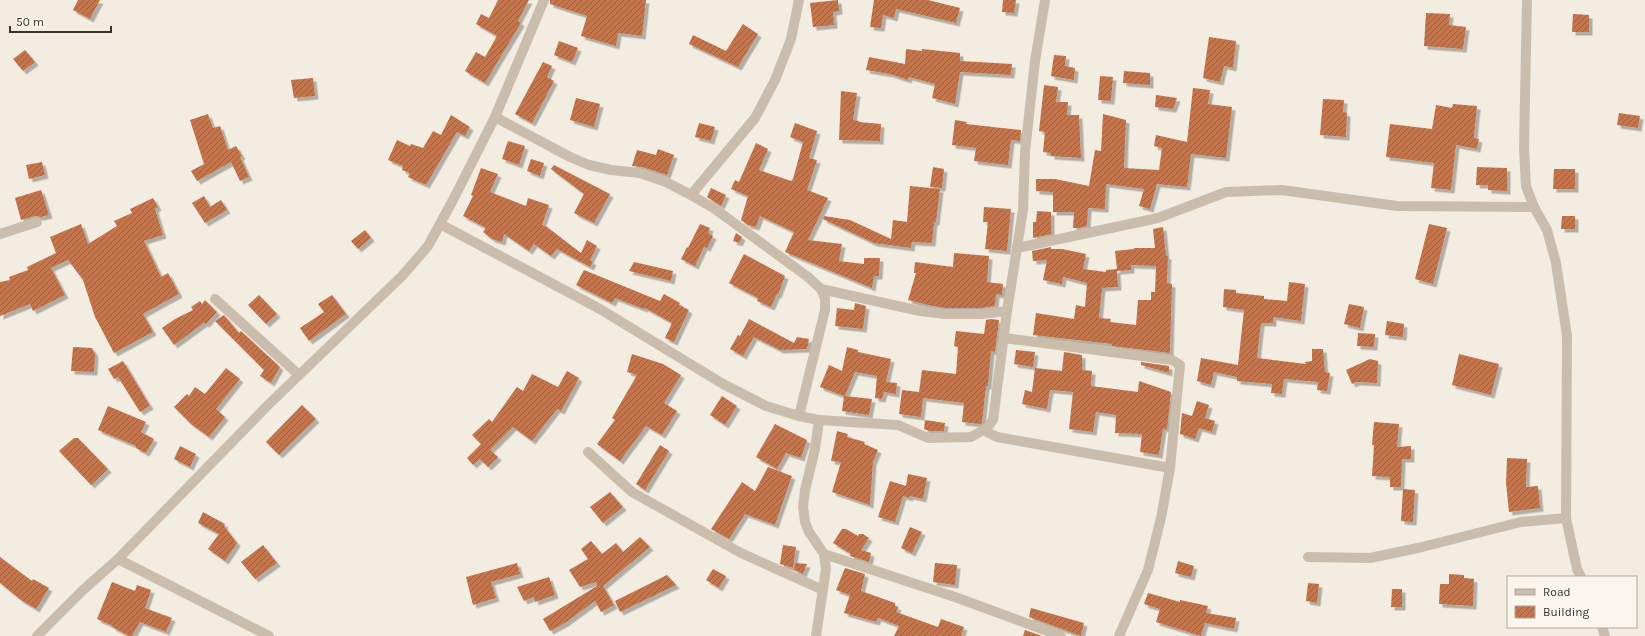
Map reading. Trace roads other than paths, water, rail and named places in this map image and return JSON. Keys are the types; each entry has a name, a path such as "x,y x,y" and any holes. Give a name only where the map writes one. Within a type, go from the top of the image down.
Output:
{"street":[{"path":"37,636 83,590 118,559 268,405 402,276 428,246 495,117 544,0"},
{"path":"691,195 755,118 775,80 791,39 799,0"},
{"path":"440,224 600,309 751,399 766,406 799,416 819,420 898,426 928,438 971,437 982,429 987,428 993,420 1007,311 1023,210 1025,152 1035,61 1045,0"},
{"path":"1527,0 1524,148 1526,186 1534,207 1547,230 1556,263 1567,336 1566,518 1577,569 1580,576"},
{"path":"495,117 570,157 589,165 612,170 640,173 666,182 691,195 767,247 808,277 821,289 825,298 825,310 799,416"},
{"path":"1017,248 1158,218 1226,192 1282,190 1397,206 1534,207"},
{"path":"0,234 37,222"},
{"path":"821,289 920,311 945,314 981,314 1007,311"},
{"path":"215,298 300,375"},
{"path":"1004,338 1172,360 1180,365 1170,468 1161,518 1148,570 1119,636"},
{"path":"816,636 826,569 824,554 805,522 803,507 805,490 815,449 819,420"},
{"path":"987,428 987,432 997,437 1170,468"},
{"path":"588,452 632,492 741,553 823,590"},
{"path":"1308,557 1370,558 1418,548 1521,522 1566,518"},
{"path":"824,554 955,597 1061,636"},
{"path":"118,559 269,636"}]}
